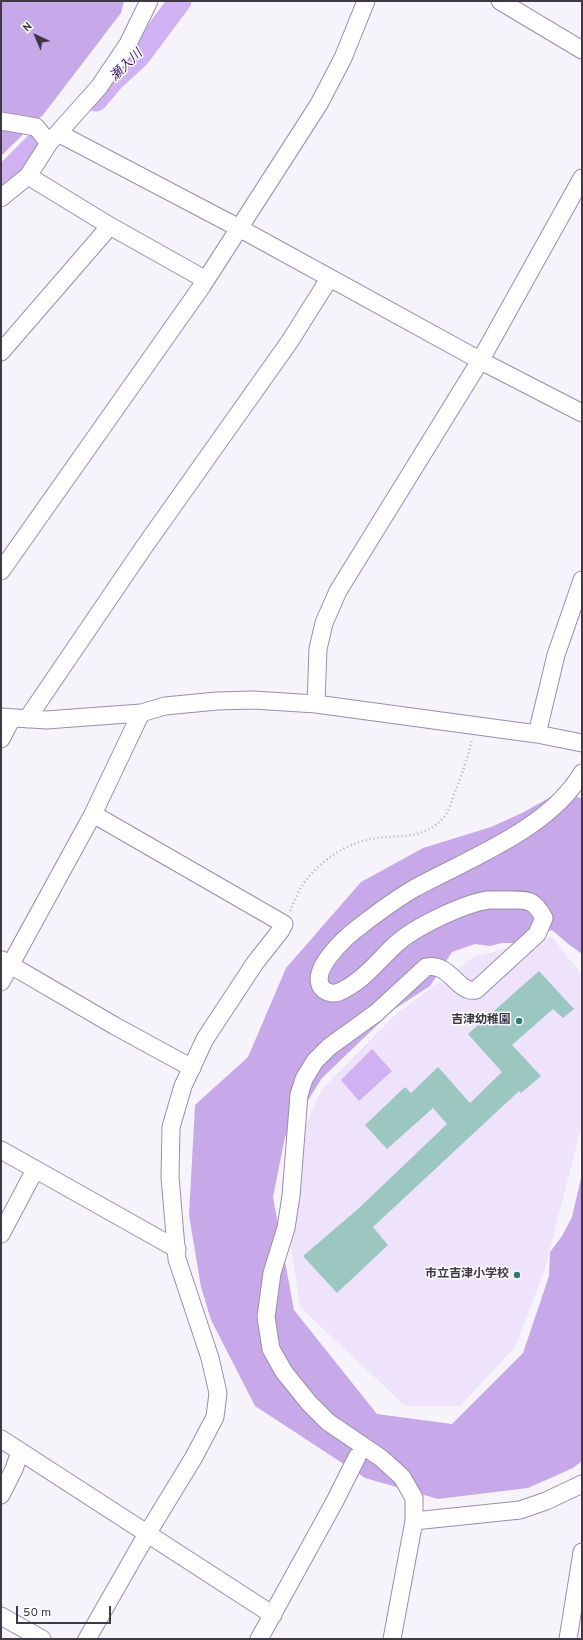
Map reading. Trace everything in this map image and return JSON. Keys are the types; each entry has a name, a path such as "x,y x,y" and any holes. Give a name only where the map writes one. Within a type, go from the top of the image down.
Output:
{"street":[{"path":"1,198 28,176 53,138 99,87 128,44 149,1"},
{"path":"1,571 206,280 319,104 343,58 366,1"},
{"path":"500,1 582,50"},
{"path":"1,121 36,127 53,138 239,228 480,361 582,413"},
{"path":"28,176 110,226 206,280"},
{"path":"316,704 318,649 324,623 338,591 480,361 582,178"},
{"path":"1,352 110,226"},
{"path":"1,739 13,718 144,547 290,341 329,279"},
{"path":"537,734 556,655 582,580"},
{"path":"13,718 46,720 141,713 165,706 217,700 253,700 316,704 537,734 582,743"},
{"path":"1,982 6,962 93,814 141,713"},
{"path":"392,1639 414,1521 414,1498 402,1477 381,1458 328,1422 284,1372 271,1349 266,1317 272,1273 286,1228 291,1196 299,1095 304,1079 315,1061 329,1046 376,1013 426,967 440,967 467,990 476,990 537,934 544,918 537,906 524,900 489,900 466,906 416,929 396,944 359,979 338,992 330,993 324,990 320,985 320,975 324,964 342,941 359,927 413,890 507,840 530,825 548,812 566,795 582,773"},
{"path":"87,1639 147,1534 194,1457 215,1417 218,1393 210,1358 177,1259 170,1177 171,1127 183,1086 206,1039 255,963 284,924 93,814"},
{"path":"6,962 115,1026 192,1068"},
{"path":"1,1150 177,1249"},
{"path":"1,1234 35,1170"},
{"path":"1,1439 273,1615"},
{"path":"1,1495 14,1469 20,1452"},
{"path":"259,1639 335,1501 357,1457"},
{"path":"414,1521 520,1510 546,1501 582,1484"},
{"path":"568,1639 582,1552"},
{"path":"1,1616 42,1639"}],"path":[{"path":"284,924 303,884 332,855 348,847 370,840 418,835 436,824 445,815 450,804 463,773 472,739"}],"shaded area":[{"path":"1,1 124,1 121,13 43,115 1,156"},
{"path":"563,790 582,799 582,954 552,930 514,943 502,943 490,946 475,944 452,952 430,986 393,1010 322,1078 285,1137 273,1197 294,1310 377,1414 452,1424 523,1353 549,1276 550,1252 562,1236 572,1217 582,1174 582,1461 573,1468 528,1488 438,1499 365,1478 255,1406 211,1320 201,1287 189,1215 195,1105 248,1057 286,968 361,882 423,848 491,827 522,813"},
{"path":"552,937 582,975 582,1124 545,1269 515,1347 460,1406 405,1406 300,1307 281,1182 321,1090 397,1013 474,957"},
{"path":"372,1049 392,1071 359,1101 341,1080"}],"building":[{"path":"539,971 574,1009 563,1018 553,1009 512,1045 541,1076 521,1093 519,1091 373,1227 388,1245 337,1293 303,1256 358,1209 447,1124 433,1108 387,1149 365,1125 405,1087 411,1093 438,1067 470,1103 502,1072 468,1034"}],"waterway":[{"name":"瀬入川","path":"96,100 113,80 139,56 180,1"},
{"name":"瀬入川","path":"1,179 37,143"}],"place":[{"name":"吉津幼稚園","path":"519,1021"},
{"name":"市立吉津小学校","path":"517,1275"}]}
